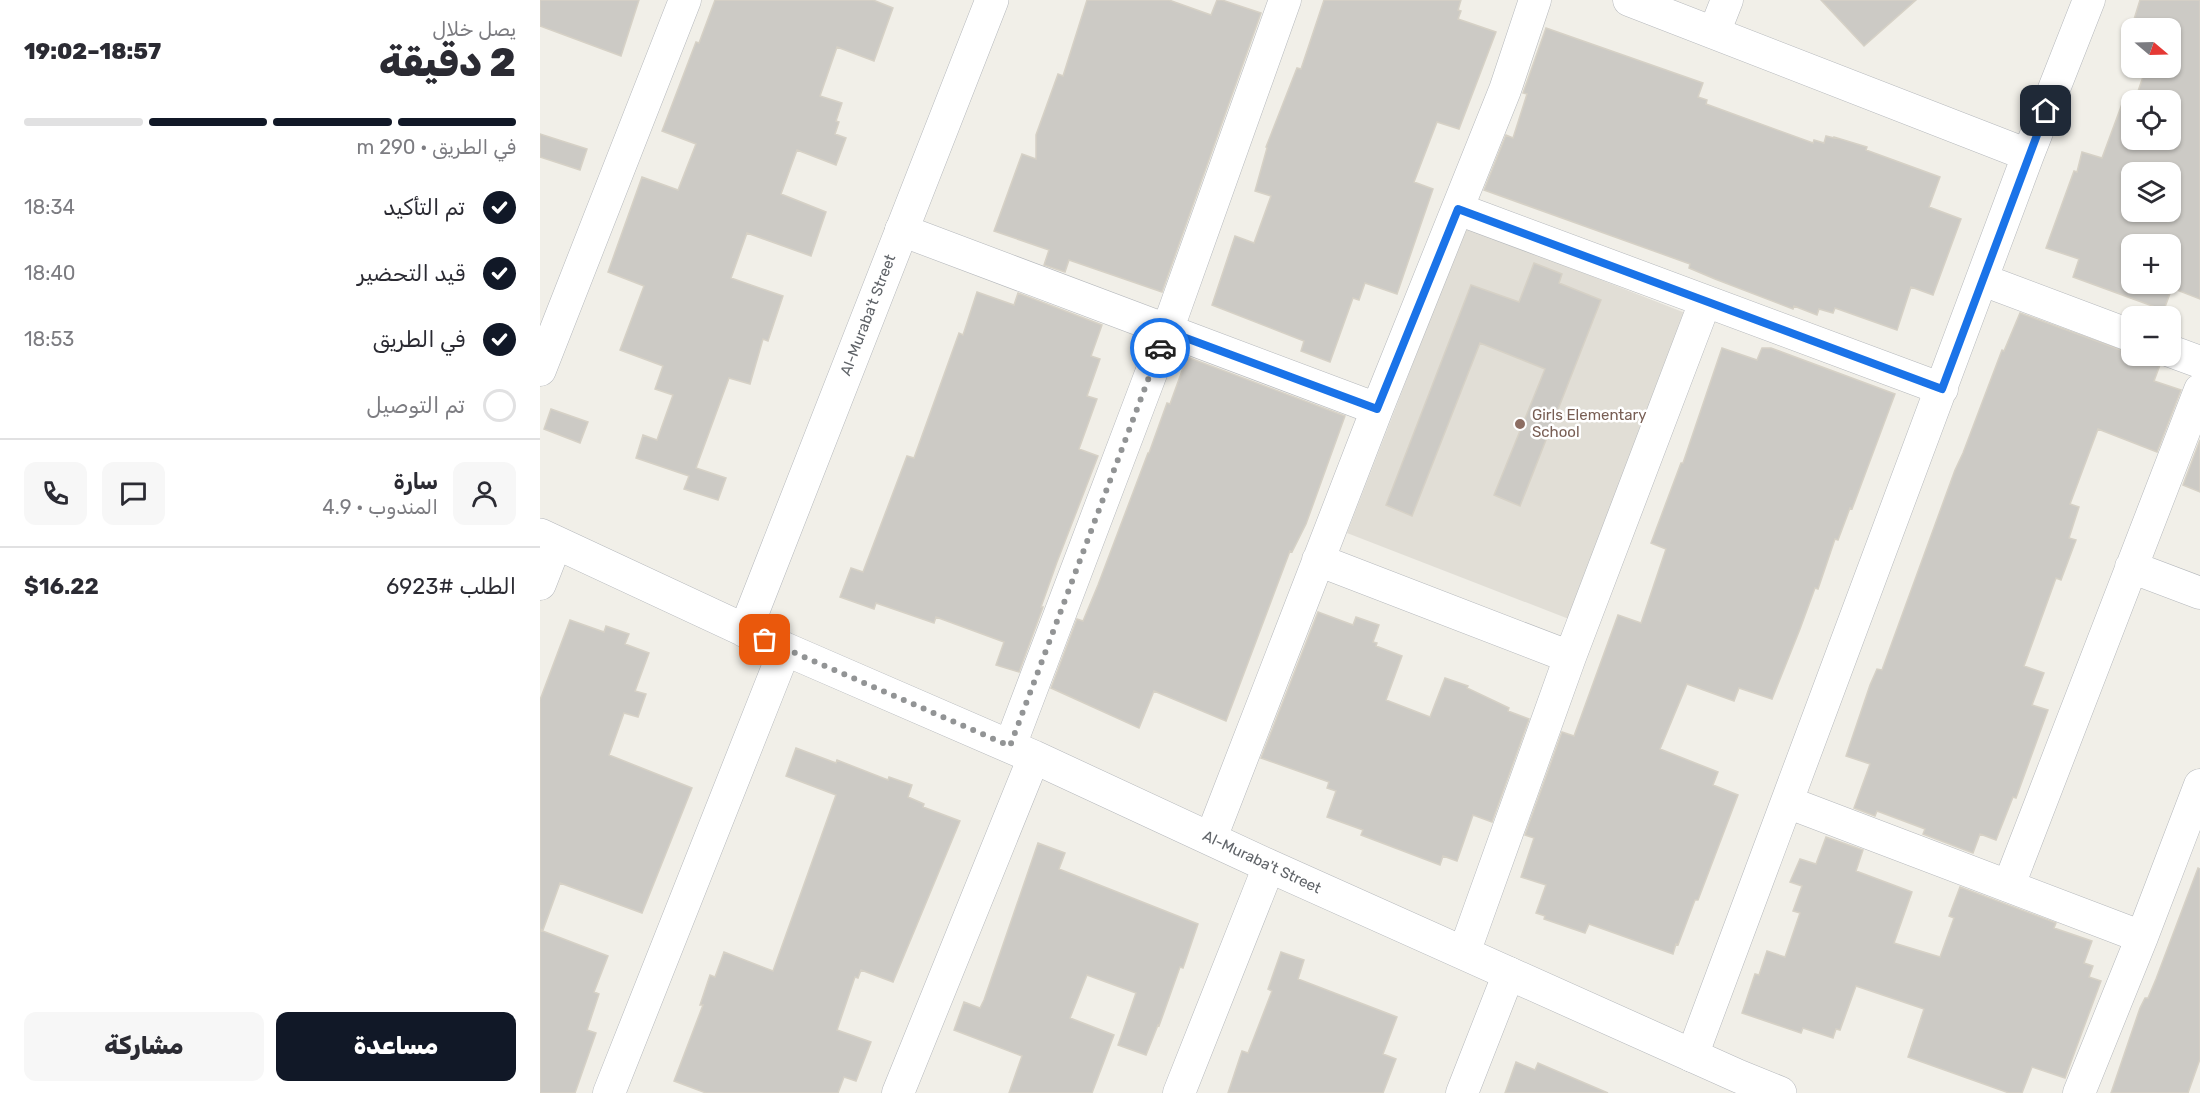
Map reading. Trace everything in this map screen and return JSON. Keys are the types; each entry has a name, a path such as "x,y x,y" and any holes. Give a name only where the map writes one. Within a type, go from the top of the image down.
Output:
{"street":[{"path":"540,370 685,0"},
{"name":"Al-Muraba't Street","path":"746,631 992,0"},
{"path":"898,1093 1022,751 1167,331 1286,0"},
{"path":"1210,838 1377,409 1505,90 1535,0"},
{"path":"1629,0 2028,155"},
{"path":"1714,33 1727,0"},
{"path":"1692,1056 2028,155 2089,0"},
{"path":"1458,209 1942,389"},
{"path":"901,230 1377,409"},
{"path":"1983,280 2121,332"},
{"path":"1464,953 1570,657 1705,302"},
{"path":"2181,355 2200,362"},
{"path":"2008,885 2200,390"},
{"path":"540,584 548,539"},
{"name":"Al-Muraba't Street","path":"548,539 785,649 1022,751 1269,866 1692,1056 1735,1085 1780,1093"},
{"path":"1318,561 1570,657"},
{"path":"2131,567 2200,593"},
{"path":"609,1093 785,649"},
{"path":"2079,1093 2200,784"},
{"path":"1787,802 2142,937"},
{"path":"1179,1093 1269,866"},
{"path":"1462,1093 1509,974"}],"shaded area":[{"name":"Girls Elementary School","path":"1466,227 1693,316 1574,621 1347,533"}],"building":[{"path":"540,0 639,0 621,56 540,26"},
{"path":"715,0 873,0 893,8 874,61 837,47 820,96 842,103 836,121 839,122 835,134 846,138 836,165 797,150 781,194 826,212 811,256 747,233 731,278 783,296 768,341 763,339 750,384 729,378 696,468 726,478 718,500 684,489 689,476 636,458 643,435 657,440 673,395 655,389 663,366 620,350 644,286 608,272 642,177 678,190 696,144 662,131 696,42 699,43"},
{"path":"1087,0 1169,0 1211,15 1217,0 1222,0 1261,13 1162,292 1069,260 1065,272 1044,265 1049,250 994,231 1022,154 1036,159 1036,135 1058,74 1063,76"},
{"path":"1324,0 1461,0 1458,19 1496,32 1459,129 1437,122 1414,182 1433,189 1397,294 1365,283 1359,300 1353,298 1330,362 1301,351 1304,341 1212,305 1235,236 1254,243 1271,196 1255,191 1266,147 1297,68 1301,69"},
{"path":"1821,0 1916,0 1864,46"},
{"path":"2140,0 2200,0 2200,299 2181,292 2181,234 2121,234 2121,294 2170,294 2165,306 2152,306 2073,277 2079,259 2046,248 2074,171 2077,172 2082,152 2102,158 2121,107 2121,150 2181,150 2181,90 2138,90 2143,78 2181,78 2181,18 2134,18"},
{"path":"1546,28 1703,83 1698,97 1707,100 1706,104 1813,143 1814,140 1824,143 1826,136 1867,147 1866,150 1940,177 1929,207 1961,219 1933,295 1911,287 1897,330 1835,308 1833,313 1819,309 1817,315 1794,306 1793,309 1715,279 1689,268 1690,264 1484,190 1506,135 1513,138 1527,94 1523,93"},
{"path":"540,134 587,149 580,170 540,157"},
{"path":"1534,263 1562,274 1559,283 1601,300 1520,506 1494,495 1545,369 1480,343 1412,516 1386,505 1471,285 1519,302"},
{"path":"977,292 1014,305 1018,293 1102,325 1091,356 1100,359 1087,396 1097,399 1079,449 1098,456 1057,562 1019,672 996,665 1004,642 936,617 934,623 876,603 874,609 840,597 851,568 863,572 907,456 914,458 959,333 963,335"},
{"path":"2020,313 2121,350 2121,366 2160,366 2154,381 2181,390 2157,452 2098,429 2070,504 2079,507 2069,538 2076,540 2061,580 2056,578 2024,666 2044,673 2032,705 2048,710 2016,798 2013,797 1996,840 1980,834 1973,853 1923,834 1925,829 1877,811 1875,816 1854,808 1870,764 1846,756 1870,685 1877,669 1882,670 1955,470 2002,350 2004,351"},
{"path":"1722,348 1757,360 1762,348 1771,348 1895,394 1852,509 1850,508 1838,540 1835,539 1818,589 1815,588 1772,699 1739,688 1734,701 1687,684 1660,749 1718,772 1713,785 1738,795 1698,900 1695,900 1673,954 1589,924 1585,933 1544,919 1545,916 1536,913 1546,885 1521,877 1534,838 1525,835 1562,732 1574,736 1618,615 1641,623 1666,549 1651,543 1681,463 1683,463"},
{"path":"1187,357 1345,416 1306,524 1292,552 1290,551 1226,721 1154,691 1139,728 1051,688 1077,619 1083,621 1098,585 1167,403 1170,404"},
{"path":"551,409 588,422 580,443 544,429"},
{"path":"2200,440 2200,492 2183,485"},
{"path":"1318,612 1353,625 1356,617 1379,625 1373,642 1377,643 1376,646 1402,656 1386,700 1430,717 1445,678 1468,686 1467,688 1509,708 1508,711 1529,719 1492,822 1473,815 1457,861 1443,856 1440,865 1361,835 1363,830 1327,817 1336,791 1327,788 1329,782 1261,758"},
{"path":"570,620 604,632 606,626 629,634 625,644 649,653 635,691 646,694 638,717 624,713 609,755 692,788 642,913 560,883 543,930 540,929 540,700"},
{"path":"796,748 836,763 837,760 888,780 889,777 912,785 908,797 924,804 923,807 960,821 893,982 861,970 858,978 855,977 837,1030 871,1042 856,1081 844,1077 838,1093 706,1093 674,1081 703,1005 700,1005 710,975 715,977 724,952 773,971 836,795 786,776"},
{"path":"1826,837 1863,850 1856,871 1912,892 1894,943 1940,957 1954,918 1949,916 1960,887 2056,923 2054,928 2092,941 2084,963 2093,966 2089,977 2101,981 2065,1078 2032,1067 2022,1093 2009,1093 1908,1057 1924,1009 1856,986 1840,1030 1836,1029 1833,1038 1803,1028 1801,1033 1742,1013 1755,974 1759,975 1767,951 1785,957 1800,913 1793,911 1802,886 1790,882 1800,859 1816,864"},
{"path":"1038,843 1065,853 1059,869 1198,924 1183,968 1180,967 1146,1055 1118,1045 1136,993 1087,975 1070,1018 1114,1035 1092,1093 1009,1093 1022,1056 954,1030 964,1002 980,1008 984,1000"},
{"path":"2198,868 2200,869 2200,1059 2188,1093 2111,1093 2140,1008 2145,998 2148,998 2156,979"},
{"path":"540,930 608,956 594,992 599,994 587,1030 596,1033 575,1093 540,1093"},
{"path":"1281,952 1304,960 1298,979 1397,1017 1383,1054 1396,1059 1383,1093 1228,1093 1242,1051 1248,1053 1272,991 1268,989"},
{"path":"1516,1062 1535,1070 1538,1063 1608,1093 1505,1093"}],"way so far":[{"path":"765,640 1010,746 1160,348"}],"place":[{"name":"Girls Elementary School","path":"1520,424"}],"route":[{"path":"1160,348 1167,331 1377,409 1458,209 1942,389 2046,111"}]}
